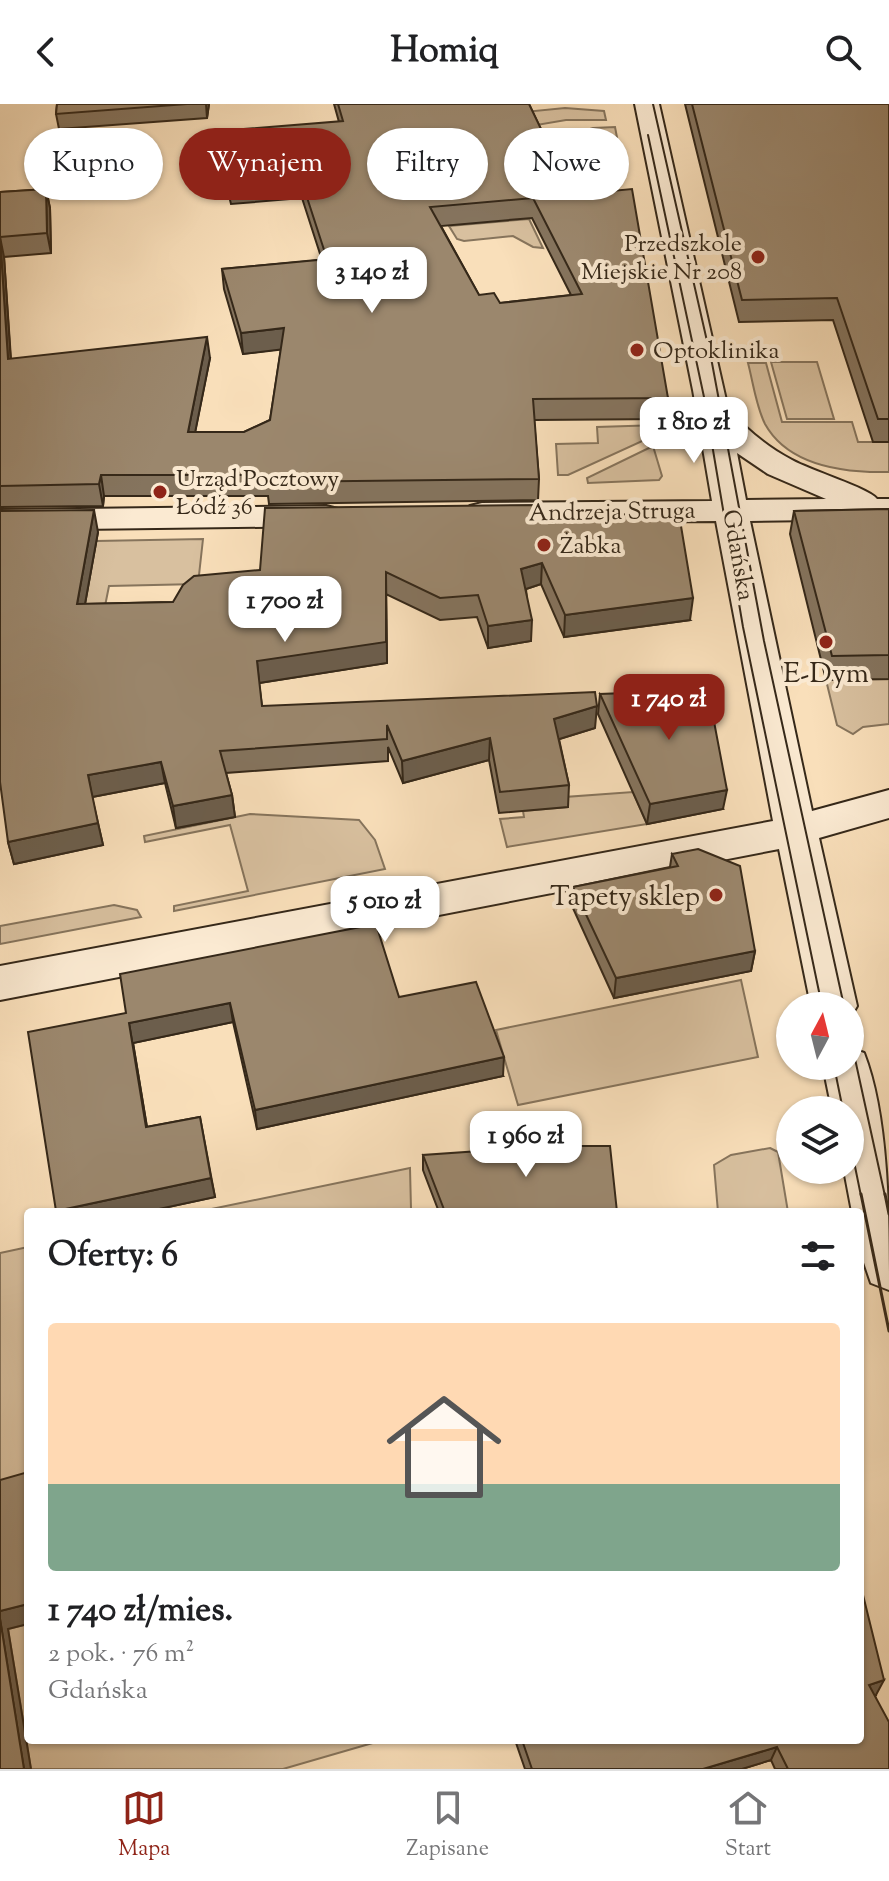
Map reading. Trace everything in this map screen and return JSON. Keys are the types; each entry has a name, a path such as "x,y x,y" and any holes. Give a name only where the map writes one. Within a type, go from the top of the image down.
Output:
{"street":[{"name":"Gdańska","path":"647,104 714,412 754,636 831,992"},
{"path":"714,412 747,445 794,474 839,493 889,508"},
{"name":"Andrzeja Struga","path":"457,514 889,508"},
{"path":"0,520 360,515"},
{"path":"0,983 796,831 889,804"},
{"path":"850,1080 889,1267"}],"shaded area":[{"path":"565,108 604,111 606,120 566,120 531,126 524,112"},
{"path":"529,219 543,248 533,247 513,236 464,241 457,239 449,226"},
{"path":"771,362 817,362 834,419 787,419"},
{"path":"748,363 766,363 782,422 852,422 858,442 889,442 889,472 837,469 788,450 765,424"},
{"path":"660,425 662,432 568,475 558,475 556,444 598,443 597,427"},
{"path":"653,446 662,476 659,480 588,483 587,478"},
{"path":"203,539 198,584 109,586 101,626 83,606 96,541"},
{"path":"889,679 889,724 863,727 853,734 837,725 826,680"},
{"path":"633,792 647,824 507,847 500,819 524,817 523,811 567,807 565,797"},
{"path":"250,814 359,820 375,840 385,869 174,911 174,906 248,891 230,825 145,842 144,836"},
{"path":"114,905 137,910 141,917 0,944 0,926"},
{"path":"741,980 758,1057 518,1105 496,1030"},
{"path":"770,1148 776,1151 776,1184 783,1184 787,1208 718,1208 714,1165 731,1155"},
{"path":"410,1168 411,1208 216,1208"},
{"path":"24,1248 24,1492 0,1498 0,1253"},
{"path":"24,1625 24,1726 8,1629"},
{"path":"27,1744 369,1744 283,1769 31,1769"}],"building":[{"path":"57,104 187,104 56,114"},
{"path":"338,104 529,104 541,128 504,128 504,200 510,200 430,207 479,295 494,293 500,303 582,294 534,200 629,200 629,189 632,189 668,398 533,399 539,479 267,482 268,475 101,475 99,484 0,486 0,237 8,359 207,337 188,432 244,432 270,420 284,328 241,333 222,269 327,259 308,200 351,200 351,128 256,128 343,121"},
{"path":"692,104 889,104 889,419 878,419 837,298 742,300"},
{"path":"24,190 24,200 46,200 47,233 0,237 0,192"},
{"path":"540,505 541,515 679,514 693,598 565,615 542,563 521,569 532,620 488,626 478,595 440,598 386,572 386,642 257,661 262,706 595,692 597,706 554,719 569,785 500,792 490,738 402,761 387,725 387,739 220,751 232,795 173,806 161,762 88,775 98,823 8,842 0,782 0,511 94,510 77,604 173,602 183,585 194,576 260,570 265,508"},
{"path":"889,509 889,655 832,656 794,511"},
{"path":"708,690 727,790 650,804 600,694"},
{"path":"698,849 740,866 755,951 616,978 573,887 678,866 672,854"},
{"path":"376,924 399,997 476,982 504,1057 255,1110 230,1003 129,1023 146,1127 200,1117 211,1178 70,1208 56,1208 28,1032 126,1013 120,974"},
{"path":"516,1140 528,1146 610,1146 617,1208 443,1208 423,1155 494,1150 504,1141"},
{"path":"24,1473 24,1605 0,1611 0,1480"},
{"path":"864,1599 884,1680 869,1685 889,1722 889,1769 788,1769 777,1747 703,1769 532,1769 523,1744 864,1744"},
{"path":"0,1619 24,1769 0,1769"}],"tram line":[{"path":"653,104 712,363 764,641 841,992"},
{"path":"648,135 704,397 743,627 819,992"},
{"path":"837,1080 840,1096"},
{"path":"860,1080 885,1196"},
{"path":"859,1184 861,1196"},
{"path":"861,1194 864,1208"},
{"path":"885,1194 889,1214"},
{"path":"864,1209 889,1331"}],"place":[{"name":"Przedszkole Miejskie Nr 208","path":"758,257"},
{"name":"Optoklinika","path":"637,350"},
{"name":"Urząd Pocztowy Łódź 36","path":"160,492"},
{"name":"Żabka","path":"544,545"},
{"name":"E-Dym","path":"826,642"},
{"name":"Tapety sklep","path":"716,895"}]}
